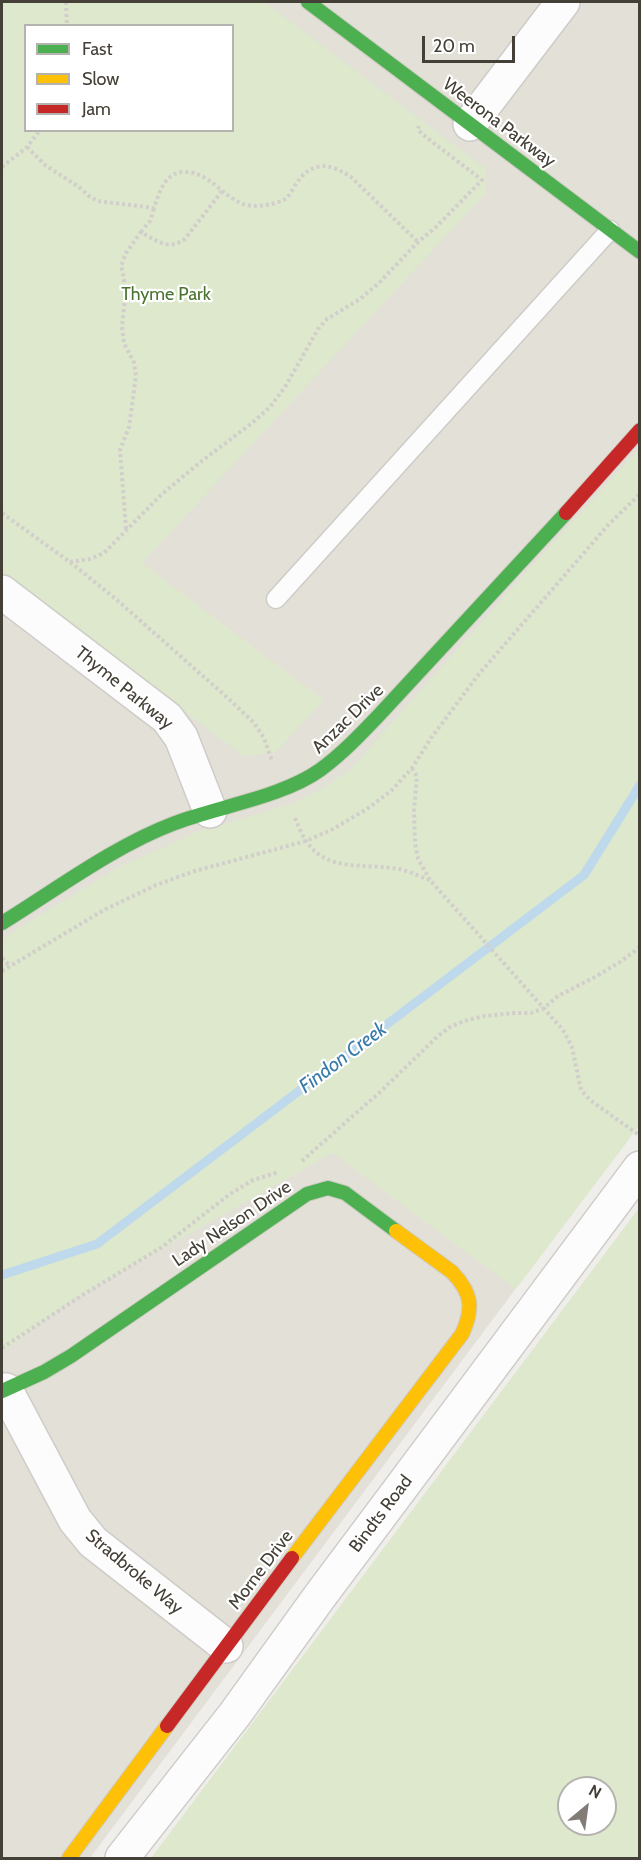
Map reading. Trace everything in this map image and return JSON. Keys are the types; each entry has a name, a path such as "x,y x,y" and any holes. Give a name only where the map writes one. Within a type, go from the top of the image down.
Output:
{"street":[{"name":"Weerona Parkway","path":"308,2 639,252"},
{"path":"470,124 563,2"},
{"name":"Anzac Drive","path":"2,923 124,847 175,823 283,789 320,771 357,738 580,498 639,430"},
{"name":"Thyme Parkway","path":"2,592 167,718 181,737 210,811"},
{"name":"Bindts Road","path":"122,1858 235,1714 320,1596 639,1168"},
{"name":"Lady Nelson Drive","path":"4,1391 71,1356 308,1194 328,1188 345,1193 452,1272 461,1280 470,1300"},
{"name":"Morne Drive","path":"69,1858 462,1334 470,1312 470,1300"},
{"name":"Stradbroke Way","path":"4,1391 75,1520 93,1542 226,1646"}],"lane":[{"path":"276,599 610,230"}],"path":[{"path":"66,2 67,24"},
{"path":"70,562 90,559 104,553 160,495 270,407 285,387 323,324 369,292 482,180 418,129 419,124 438,99"},
{"path":"2,167 27,147 38,132"},
{"path":"27,147 45,165 98,201 154,208"},
{"path":"126,529 120,450 129,427 136,376 134,363 124,343 122,327 125,298 121,266 126,253 150,221 161,187 170,177 179,172 201,175 242,204 253,206 287,198 303,174 315,167 328,166 339,169 351,177 417,242"},
{"path":"141,232 163,244 177,245 185,239 222,191"},
{"path":"2,513 70,562 142,622 254,723 264,738 306,841 316,853 326,859 351,866 400,869 430,880"},
{"path":"412,768 417,777 414,810 415,843 418,860 430,880 562,1030 572,1047 581,1090 590,1100 639,1135"},
{"path":"295,1164 322,1144 450,1027 485,1016 513,1012 531,1013 544,1008 558,996 620,962 639,947"},
{"path":"2,958 10,966"},
{"path":"2,1347 162,1247 230,1194 254,1180 281,1172"}],"shaded area":[{"path":"2,2 639,2 639,1124 90,1858 2,1858"}],"green space":[{"name":"Thyme Park","path":"2,2 264,2 485,168 486,193 142,563 324,700 275,753 244,756 2,574"},
{"path":"639,449 639,1126 516,1289 332,1153 67,1303 2,1353 2,939 117,868 197,832 295,803 351,769"},
{"path":"639,1208 639,1858 151,1858"}],"waterway":[{"name":"Findon Creek","path":"2,1275 97,1244 584,875 640,785"}],"traffic: fast":[{"path":"308,2 640,252"},
{"path":"2,923 86,869 152,833 175,823 288,787 320,770 344,751 373,721 566,513"},
{"path":"2,1391 44,1372 71,1356 307,1194 328,1188 345,1193 396,1231"}],"traffic: slow":[{"path":"292,1558 462,1334 466,1325 469,1301 459,1280 452,1272 396,1231"},
{"path":"69,1858 167,1726"}],"traffic: jam":[{"path":"566,513 640,430"},
{"path":"167,1726 292,1558"}]}
